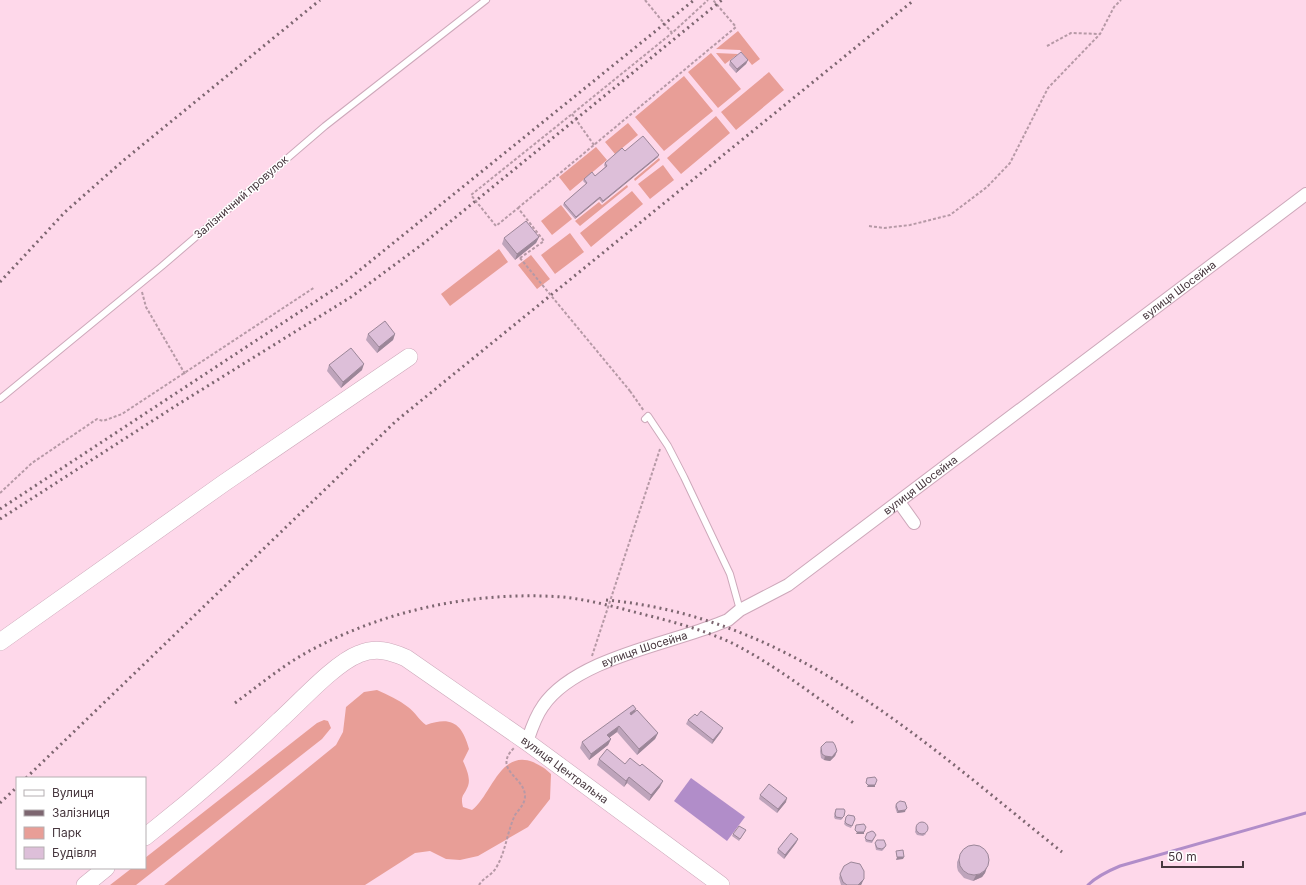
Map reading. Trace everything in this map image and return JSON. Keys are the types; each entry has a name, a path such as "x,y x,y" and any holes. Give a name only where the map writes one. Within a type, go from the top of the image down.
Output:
{"street":[{"name":"вулиця Шосейна","path":"525,741 543,705 557,690 586,672 644,647 728,620 740,610 788,585 1306,194"},
{"path":"0,642 224,483 409,357"},
{"path":"899,502 914,523"},
{"name":"вулиця Центральна","path":"146,836 246,752 346,661 358,654 378,650 393,652 406,658 525,741 721,885"},
{"path":"85,885 105,869"}],"lane":[{"name":"Залізничний провулок","path":"0,399 141,283 325,126 486,0"},
{"path":"646,418 663,438 684,477 730,574 740,610"}],"path":[{"path":"646,0 672,33"},
{"path":"708,0 672,33 471,194 496,226 736,27 713,0"},
{"path":"869,226 884,228 910,225 950,216 987,187 1010,164 1048,88 1100,34 1114,7 1121,0"},
{"path":"1047,46 1071,33 1100,34"},
{"path":"572,114 594,145"},
{"path":"518,208 544,241 520,258 630,391 646,418"},
{"path":"141,283 146,307 185,374"},
{"path":"0,493 32,463 97,419 103,421 122,414 185,374 315,287"},
{"path":"586,672 663,438"},
{"path":"479,885 496,869 513,821 523,803 525,795 521,784 512,776 506,762 508,754 525,741"}],"green space":[{"path":"738,31 760,59 752,65 740,50 716,49"},
{"path":"711,53 741,89 718,108 688,72"},
{"path":"716,53 738,54 725,64"},
{"path":"769,72 784,90 736,130 721,112"},
{"path":"684,76 713,111 664,151 635,117"},
{"path":"716,116 730,133 681,174 667,158"},
{"path":"628,123 638,135 615,154 605,142"},
{"path":"596,147 607,160 570,191 559,177"},
{"path":"659,158 660,160 635,181 634,179"},
{"path":"663,165 674,180 650,199 638,184"},
{"path":"627,185 628,187 580,226 575,221 599,202 602,205"},
{"path":"632,191 643,204 591,247 580,233"},
{"path":"561,205 572,219 552,235 541,221"},
{"path":"570,233 584,252 555,274 541,255"},
{"path":"499,249 508,262 450,306 441,294"},
{"path":"531,255 550,279 537,289 518,265"},
{"path":"377,690 405,704 426,725 442,721 449,722 454,724 463,733 469,749 463,761 468,773 469,783 462,798 463,807 472,810 479,803 504,768 512,762 522,760 533,762 543,767 551,774 550,799 528,827 478,856 460,860 446,859 430,851 415,853 365,885 164,885 336,745 343,732 346,707 364,692"},
{"path":"324,720 328,721 331,728 322,739 136,885 110,885 131,869 146,869 146,857 317,723"}],"shaded area":[{"path":"691,778 745,817 727,841 674,801"}],"building":[{"path":"741,52 748,60 737,69 730,61"},
{"path":"643,136 659,155 603,201 600,197 576,217 564,203 587,183 584,179 592,172 595,176 607,166 605,163 622,148 625,151"},
{"path":"526,221 539,237 517,254 504,238"},
{"path":"385,321 395,334 379,347 368,334"},
{"path":"351,348 364,364 343,382 329,365"},
{"path":"633,705 636,709 630,713 631,715 637,710 658,733 639,749 619,726 607,735 611,739 591,754 582,742"},
{"path":"701,711 723,728 713,740 688,720 695,714 697,716"},
{"path":"826,742 833,742 835,745 837,751 832,757 822,754 821,747"},
{"path":"607,749 625,764 630,758 640,766 642,764 663,781 651,795 629,777 626,781 599,759"},
{"path":"875,777 877,780 875,785 868,785 866,783 867,778"},
{"path":"769,784 787,798 778,809 760,795"},
{"path":"900,801 905,802 907,808 905,810 898,811 896,805"},
{"path":"836,809 844,809 844,816 842,818 836,817"},
{"path":"848,815 854,816 855,819 852,826 845,822"},
{"path":"920,822 924,822 928,828 924,834 920,834 916,830 916,826"},
{"path":"864,824 866,827 864,832 857,832 855,830 856,825"},
{"path":"739,826 746,830 740,839 733,834"},
{"path":"872,831 876,835 872,841 867,840 865,838 867,833"},
{"path":"791,833 798,839 785,855 778,849"},
{"path":"877,840 884,840 886,845 885,847 882,849 877,848 875,843"},
{"path":"974,845 980,846 988,854 988,866 980,874 974,875 968,874 960,866 959,860 960,854 968,846"},
{"path":"903,850 904,857 897,857 896,851"},
{"path":"851,862 860,864 864,871 864,879 858,885 847,885 843,882 840,874 844,866"}],"waterway":[{"path":"1088,885 1103,874 1120,866 1306,813"}],"railway":[{"path":"0,282 65,212 124,160 320,0"},
{"path":"0,509 345,282 694,0"},
{"path":"0,519 177,405 351,297 424,243 722,0"},
{"path":"27,777 396,421 914,0"},
{"path":"235,703 297,658 347,633 377,621 407,612 469,600 500,597 563,597 594,602 678,623 730,642 762,660 855,724"},
{"path":"606,600 673,611 736,631 795,658 852,691 906,728 1062,852"},
{"path":"0,803 16,788"}]}
